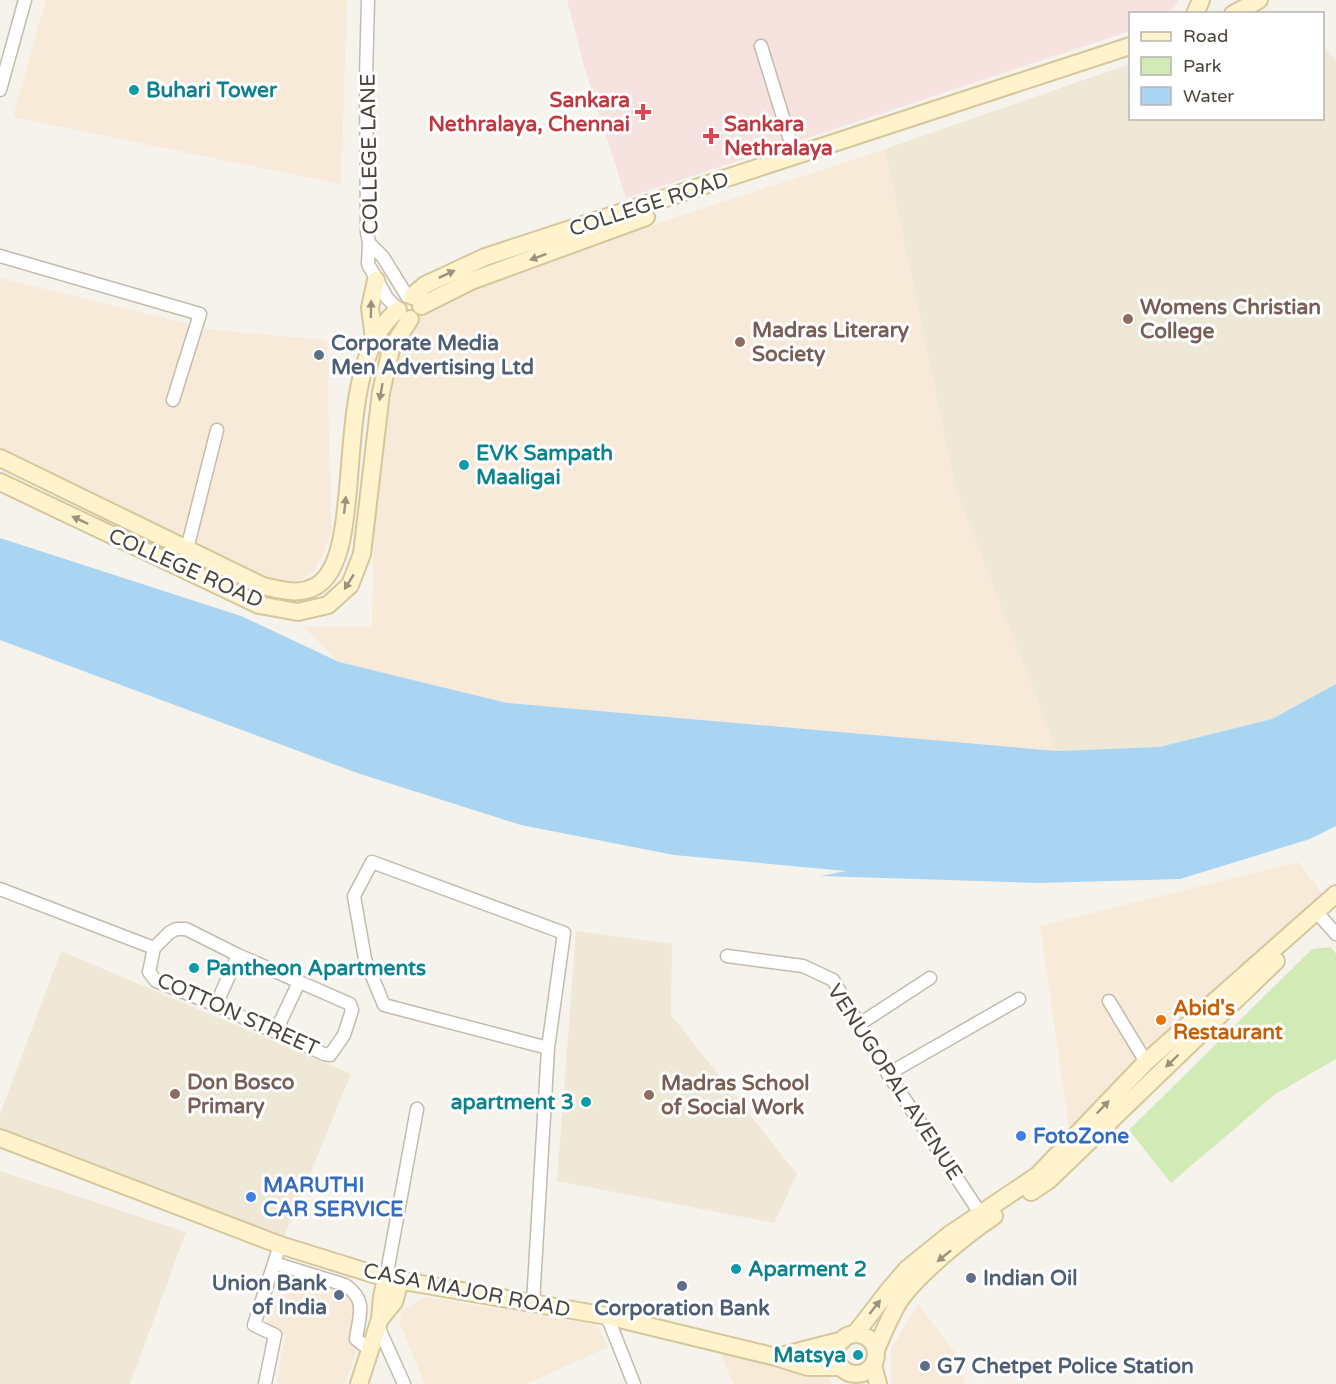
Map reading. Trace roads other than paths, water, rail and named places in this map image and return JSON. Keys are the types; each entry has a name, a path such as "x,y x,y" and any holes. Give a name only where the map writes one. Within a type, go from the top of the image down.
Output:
{"main road":[{"path":"1237,12 1259,0"},
{"name":"COLLEGE ROAD","path":"0,482 259,605 298,612 328,605 350,585 362,554 381,392 391,349 408,306 425,285 485,257 1129,47"},
{"name":"COLLEGE ROAD","path":"0,459 263,586 295,593 316,586 331,572 341,547 357,392 374,339 388,318 408,306 471,281 650,215 1129,57"},
{"path":"374,339 370,308 376,280"},
{"path":"1336,894 1146,1062 1038,1174 949,1235 907,1269 837,1350 837,1356 849,1375 863,1373 874,1358 892,1314 902,1297 929,1268 987,1221 1049,1180 1321,917 1336,906"},
{"name":"CASA MAJOR ROAD","path":"0,1138 280,1245 393,1280 607,1317 849,1375"},
{"path":"357,1269 374,1294 379,1323"},
{"path":"359,1384 379,1323 382,1297 393,1280"},
{"path":"776,1357 849,1337 869,1340 878,1384"}],"street":[{"path":"0,90 26,0"},
{"name":"COLLEGE LANE","path":"368,0 367,232 369,243 383,256 408,306"},
{"path":"760,46 795,156"},
{"path":"369,243 368,264 387,298 408,306"},
{"path":"0,256 200,314 173,400"},
{"path":"187,549 217,430"},
{"path":"533,1304 548,1048 564,933 372,862 354,896 365,959 384,1005 548,1048"},
{"name":"COTTON STREET","path":"0,889 154,948"},
{"path":"1321,917 1336,934"},
{"name":"COTTON STREET","path":"181,928 238,955 350,1004 352,1010 344,1035 330,1055 152,978 149,972 154,948 169,933 181,928"},
{"path":"216,1005 238,955"},
{"name":"VENUGOPAL AVENUE","path":"728,956 803,966 833,980 888,1074 980,1213"},
{"path":"858,1025 930,978"},
{"path":"276,1031 299,982"},
{"path":"888,1074 1019,999"},
{"path":"1109,1001 1146,1062"},
{"path":"393,1280 417,1109"},
{"path":"265,1384 275,1335 254,1325 280,1245"},
{"path":"274,1263 345,1285 353,1290 361,1304 356,1339 370,1350"},
{"path":"607,1317 634,1384"},
{"path":"379,1323 404,1384"}],"water":[{"path":"0,538 241,616 339,662 507,703 1057,751 1159,747 1272,719 1336,684 1336,826 1310,839 1180,879 1038,883 821,876 846,871 674,855 521,825 360,774 0,640"}],"place":[{"name":"Buhari Tower","path":"134,90"},
{"name":"Sankara Nethralaya, Chennai","path":"643,112"},
{"name":"Sankara Nethralaya","path":"711,136"},
{"name":"Womens Christian College","path":"1128,319"},
{"name":"Madras Literary Society","path":"740,342"},
{"name":"Corporate Media Men Advertising Ltd","path":"319,355"},
{"name":"EVK Sampath Maaligai","path":"464,465"},
{"name":"Pantheon Apartments","path":"194,968"},
{"name":"Abid's Restaurant","path":"1161,1020"},
{"name":"Don Bosco Primary","path":"175,1094"},
{"name":"Madras School of Social Work","path":"649,1095"},
{"name":"apartment 3","path":"586,1102"},
{"name":"FotoZone","path":"1021,1136"},
{"name":"MARUTHI CAR SERVICE","path":"251,1197"},
{"name":"Aparment 2","path":"736,1269"},
{"name":"Indian Oil","path":"971,1278"},
{"name":"Corporation Bank","path":"682,1286"},
{"name":"Union Bank of India","path":"339,1295"},
{"name":"Matsya","path":"858,1355"},
{"name":"G7 Chetpet Police Station","path":"925,1366"}]}
